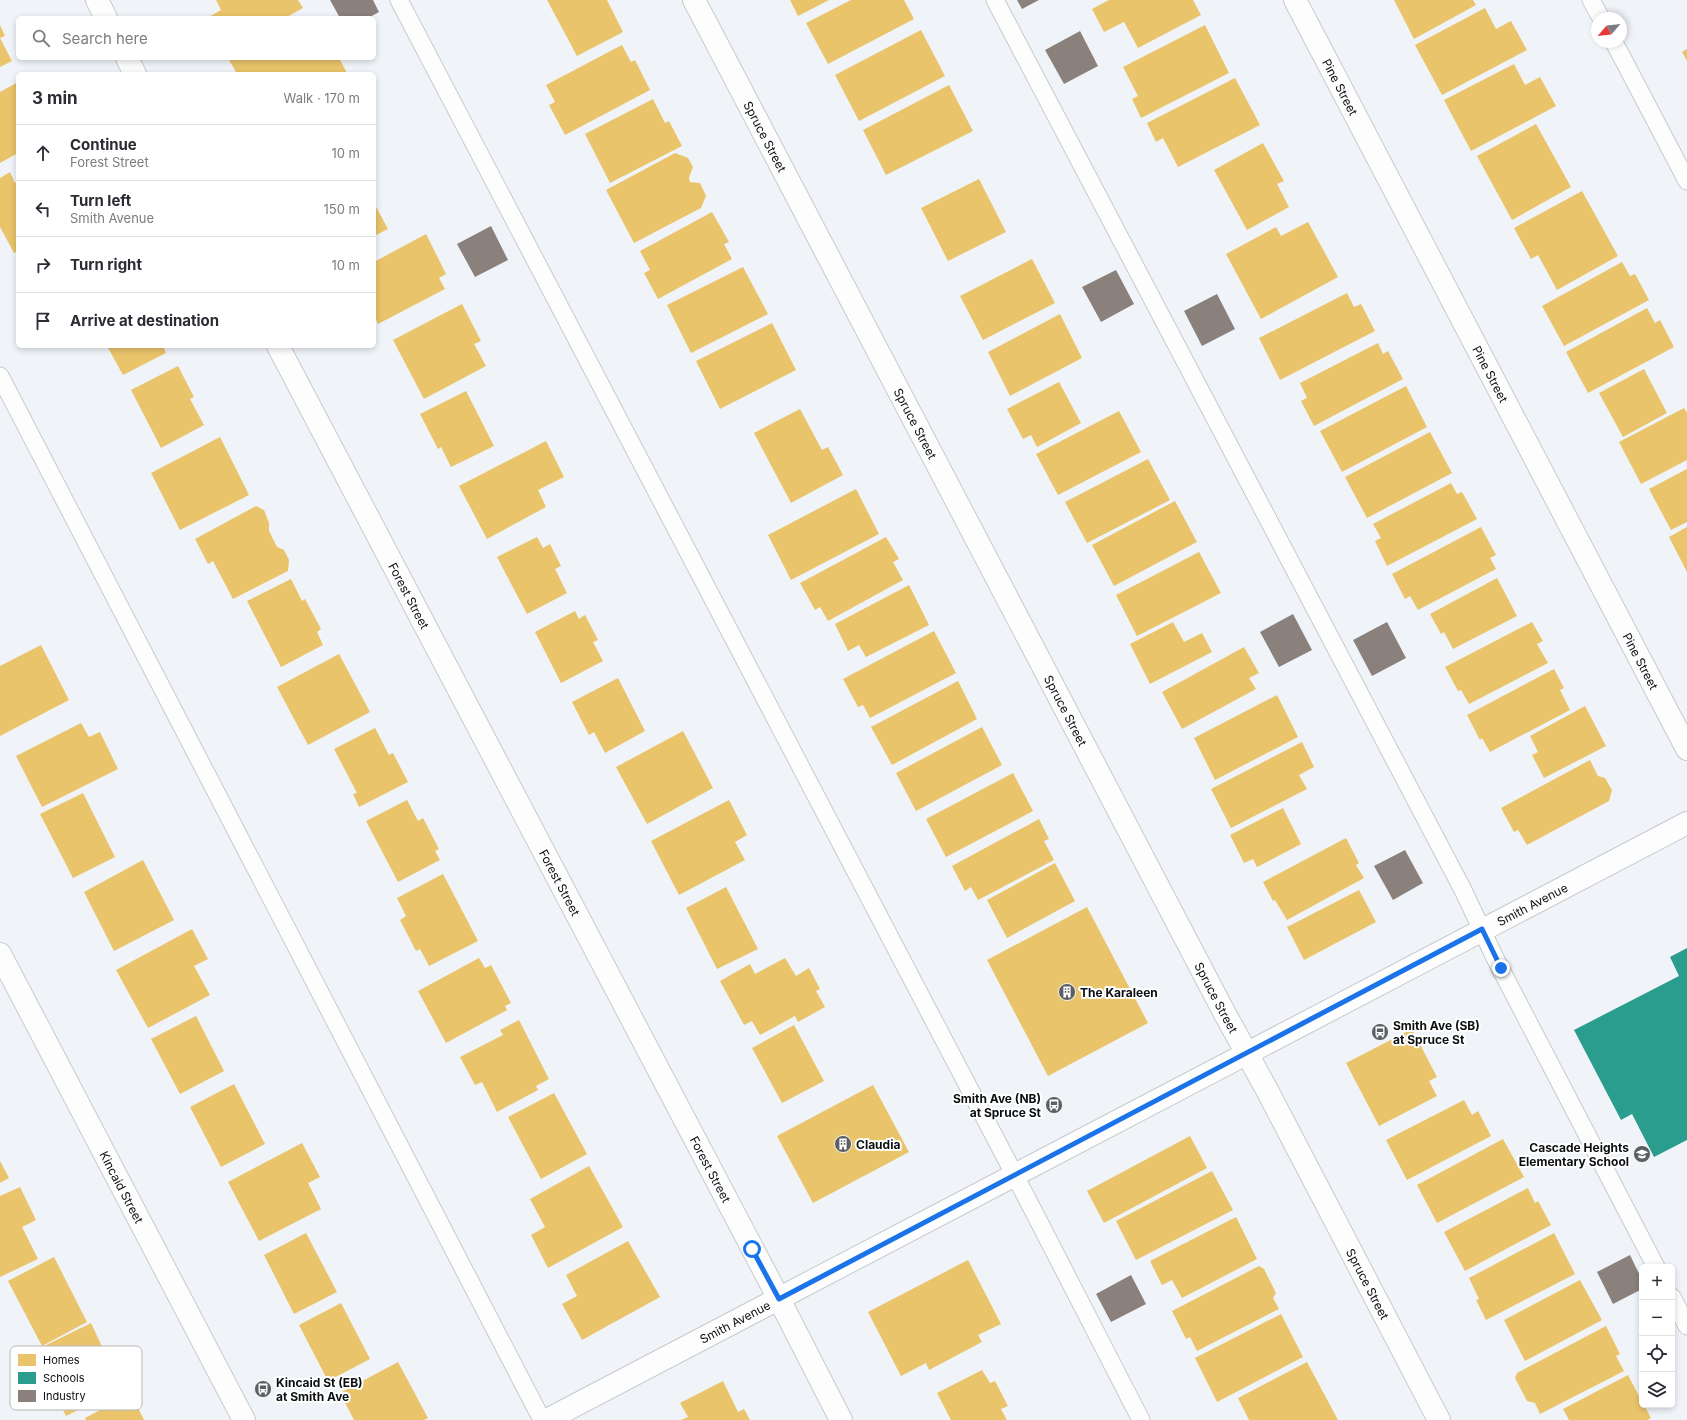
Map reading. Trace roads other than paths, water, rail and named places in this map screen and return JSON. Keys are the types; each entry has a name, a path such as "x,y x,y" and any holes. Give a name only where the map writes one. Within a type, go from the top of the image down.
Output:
{"street":[{"path":"97,0 105,16"},
{"name":"Spruce Street","path":"694,0 1439,1420"},
{"name":"Pine Street","path":"1295,0 1687,749"},
{"path":"128,60 135,72"},
{"name":"Forest Street","path":"279,348 779,1299 841,1420"},
{"name":"Smith Avenue","path":"547,1420 1482,929 1687,823"},
{"name":"Kincaid Street","path":"0,954 244,1420"}],"lane":[{"path":"398,0 1141,1420"},
{"path":"995,0 1482,929 1496,960 1654,1264"},
{"path":"1591,0 1598,12"},
{"path":"1617,48 1687,181"},
{"path":"0,376 542,1420"},
{"path":"1674,1300 1687,1326"}],"place":[{"name":"The Karaleen","path":"1067,992"},
{"name":"Smith Ave (SB) at Spruce St","path":"1380,1032"},
{"name":"Smith Ave (NB) at Spruce St","path":"1054,1105"},
{"name":"Claudia","path":"843,1144"},
{"name":"Cascade Heights Elementary School","path":"1642,1154"},
{"name":"Kincaid St (EB) at Smith Ave","path":"263,1389"}]}
